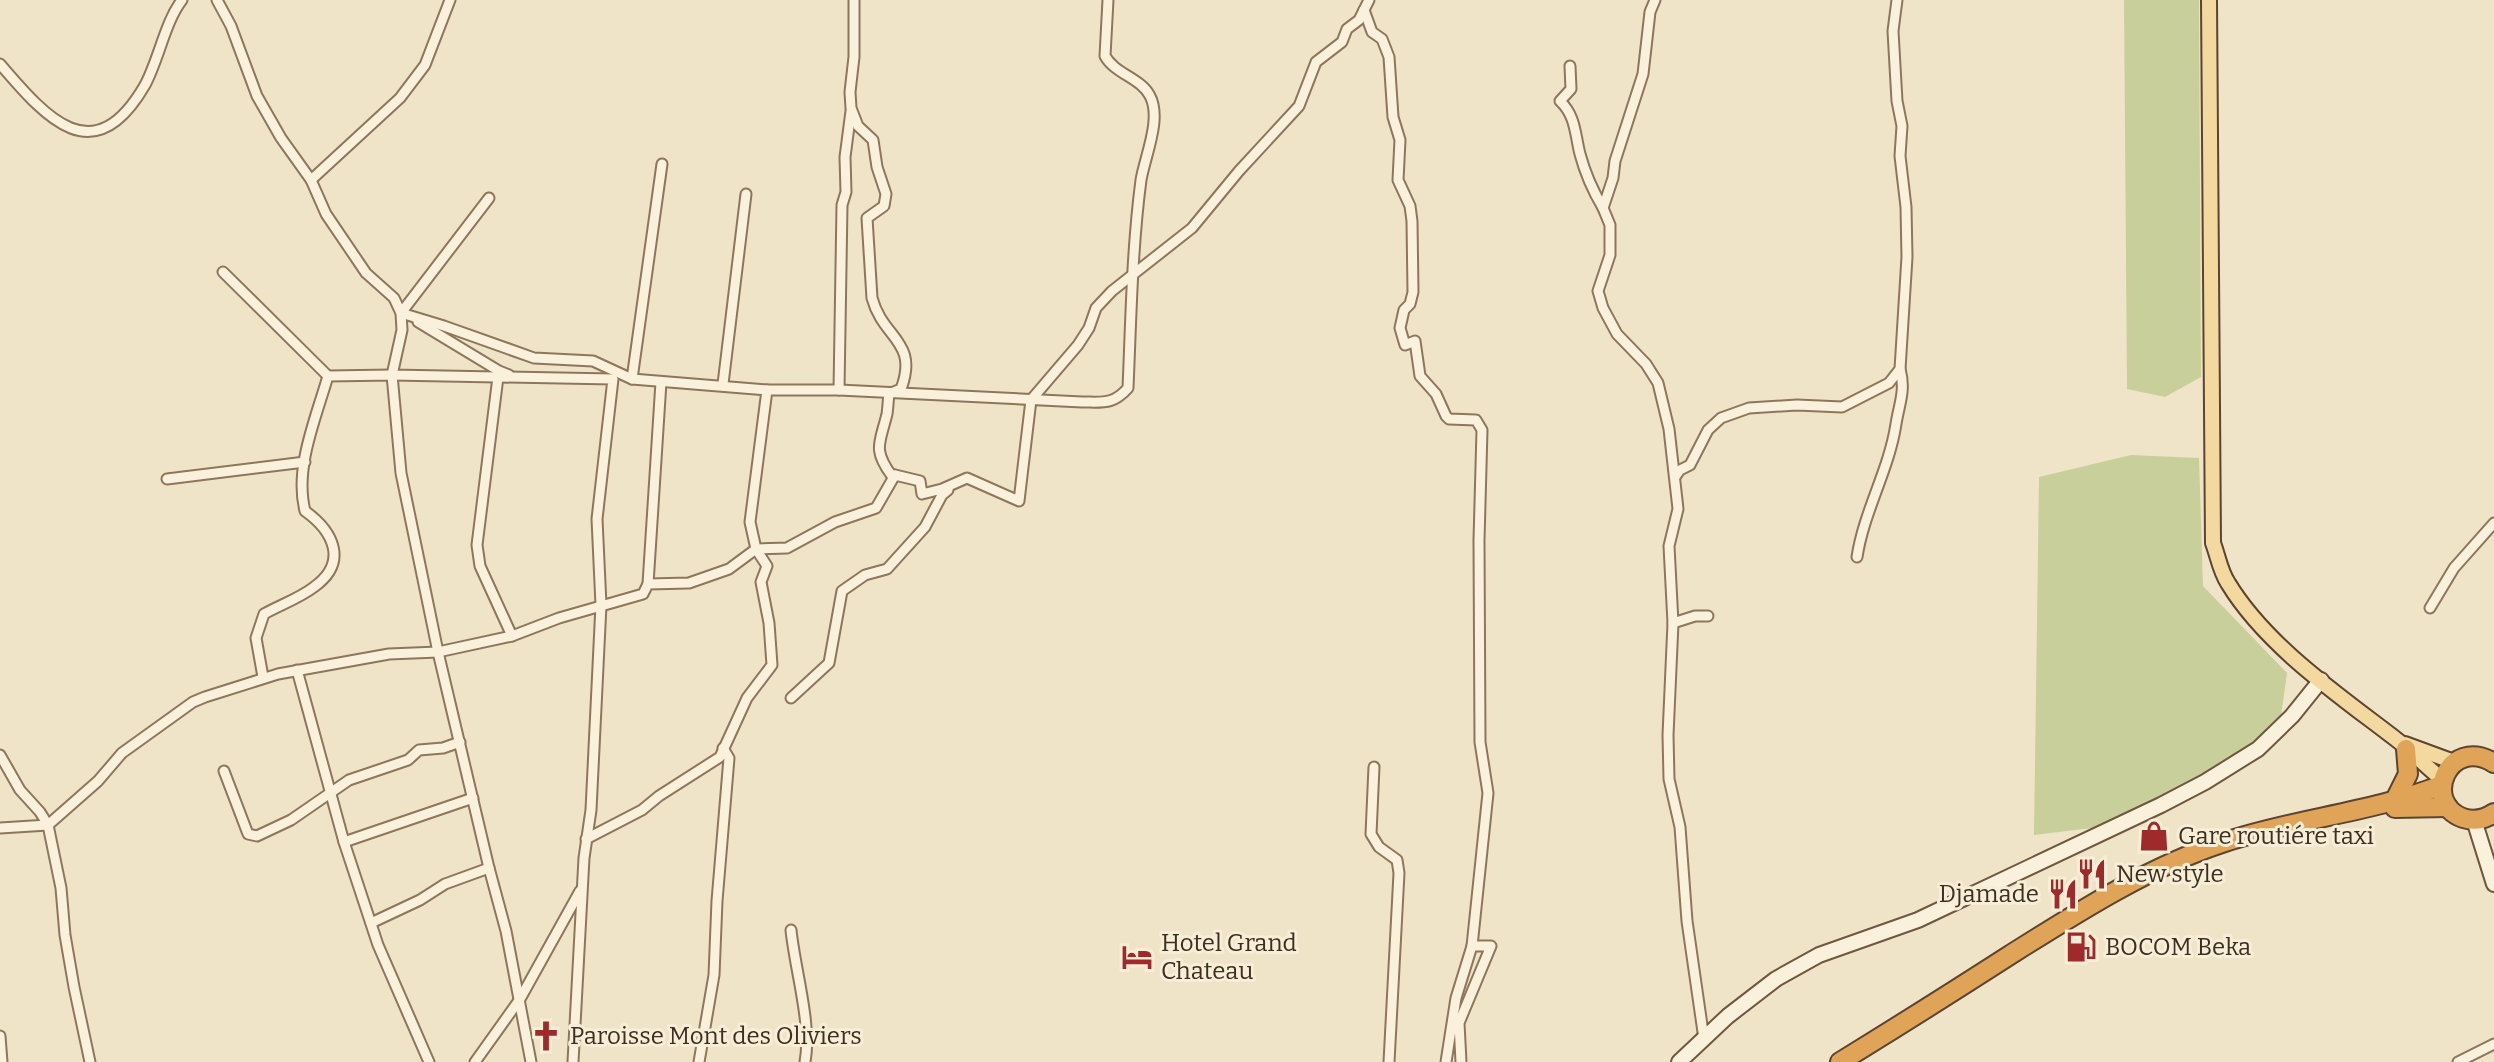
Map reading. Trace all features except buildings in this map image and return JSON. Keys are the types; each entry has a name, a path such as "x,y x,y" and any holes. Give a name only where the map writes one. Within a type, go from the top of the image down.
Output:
{"highway":[{"path":"2394,802 2408,774 2403,746"},
{"path":"2486,816 2455,814 2448,807 2443,783 2454,762 2475,755 2494,763"},
{"path":"1840,1062 2088,906 2159,869 2224,842 2305,820 2375,808 2443,783"},
{"path":"2375,808 2448,807"}],"main road":[{"path":"2209,0 2213,543 2225,580 2244,607 2281,645 2443,783"},
{"path":"2403,746 2454,762"}],"street":[{"path":"0,64 57,123 79,133 103,129 121,116 144,85 182,0"},
{"path":"217,0 231,26 257,96 281,138 311,180 326,214 366,273 394,298 401,313 399,348 392,375 401,473 438,652 506,931 531,1062"},
{"path":"311,180 400,98 425,65 450,0"},
{"path":"839,390 842,205 846,192 845,157 854,57 854,0"},
{"path":"401,313 534,358 593,361 632,379 723,384 767,390 839,390 1105,402 1118,399 1128,388 1141,180 1154,117 1152,98 1146,89 1115,68 1105,56 1108,0"},
{"path":"1603,208 1619,146 1643,74 1650,12 1655,0"},
{"path":"1857,557 1861,532 1895,440 1905,385 1900,369 1907,257 1906,207 1893,31 1897,0"},
{"path":"889,394 888,411 877,445 878,454 892,476 920,481 922,494 967,478 1019,501 1031,400 1078,345 1089,328 1096,308 1192,228 1299,106 1316,62 1342,42 1347,29 1359,20 1367,5"},
{"path":"1367,5 1372,32 1382,39 1389,57 1393,117 1400,140 1398,180 1410,206 1412,221 1413,292 1401,324 1403,341 1405,345 1415,341 1418,370 1436,394 1446,416 1449,419 1476,420 1482,430 1480,742 1488,793 1472,946 1456,998 1446,1062"},
{"path":"1570,66 1571,89 1560,101 1569,110 1580,154 1610,225 1610,255 1598,291 1617,334 1646,364 1658,383 1666,406 1678,509 1669,546 1673,623 1669,779 1680,827 1687,921 1704,1039"},
{"path":"851,108 858,126 873,140 877,167 886,194 884,206 867,218 867,240 875,310 905,352 907,362 907,374 901,389 889,394"},
{"path":"632,379 662,164"},
{"path":"723,384 746,194"},
{"path":"401,313 489,198"},
{"path":"223,272 328,376 613,379 597,519 601,605 591,810 582,887 573,1062"},
{"path":"401,313 499,371 517,377"},
{"path":"1675,477 1690,465 1708,430 1721,418 1749,408 1797,405 1842,407 1889,383 1900,369"},
{"path":"263,677 256,638 264,614 314,587 327,575 334,557 331,536 319,521 305,511 300,494 305,462 328,376"},
{"path":"498,377 477,545 480,566 512,636"},
{"path":"0,828 48,825 87,791 122,753 193,702 263,677 389,654 438,652 512,636 643,594 648,584 661,382"},
{"path":"586,839 642,810 720,757 747,698 772,665 769,623 761,582 767,566 756,549 750,522 767,390"},
{"path":"167,479 305,462"},
{"path":"648,584 689,583 729,569 756,549 787,548 835,522 876,508 895,475"},
{"path":"791,698 829,663 842,591 865,575 887,569 925,527 942,495 960,481"},
{"path":"2430,608 2454,568 2494,523"},
{"path":"1673,623 1695,616 1708,616"},
{"path":"297,670 344,842 371,923 429,1062"},
{"path":"1679,1062 1776,979 1819,955 1918,920 2205,782 2258,749 2292,716 2321,680"},
{"path":"224,771 248,834 252,837 291,820 349,780 408,760 419,750 443,748 460,742"},
{"path":"699,1062 716,958 717,901 729,758 723,748"},
{"path":"1,758 20,790 48,825 61,888 74,987 90,1062"},
{"path":"1374,767 1371,834 1379,847 1397,860 1399,873 1389,1062"},
{"path":"344,842 473,798"},
{"path":"2486,816 2494,884"},
{"path":"371,923 420,900 445,884 489,868"},
{"path":"475,1062 520,999 582,887"},
{"path":"791,930 795,970 802,992 807,1051 805,1062"},
{"path":"1461,1062 1459,1023 1491,946 1472,946"},
{"path":"0,1036 2,1062"},
{"path":"2458,1062 2494,1044"}],"green space":[{"path":"2124,0 2199,0 2201,377 2165,397 2127,389"},
{"path":"2131,455 2199,458 2203,586 2287,673 2280,723 2237,763 2186,795 2092,828 2034,835 2039,477"}],"place":[{"name":"Gare routiére taxi","path":"2154,836"},
{"name":"New style","path":"2092,874"},
{"name":"Djamade","path":"2063,894"},
{"name":"BOCOM Beka","path":"2081,947"},
{"name":"Hotel Grand Chateau","path":"1137,957"},
{"name":"Paroisse Mont des Oliviers","path":"546,1036"}]}
